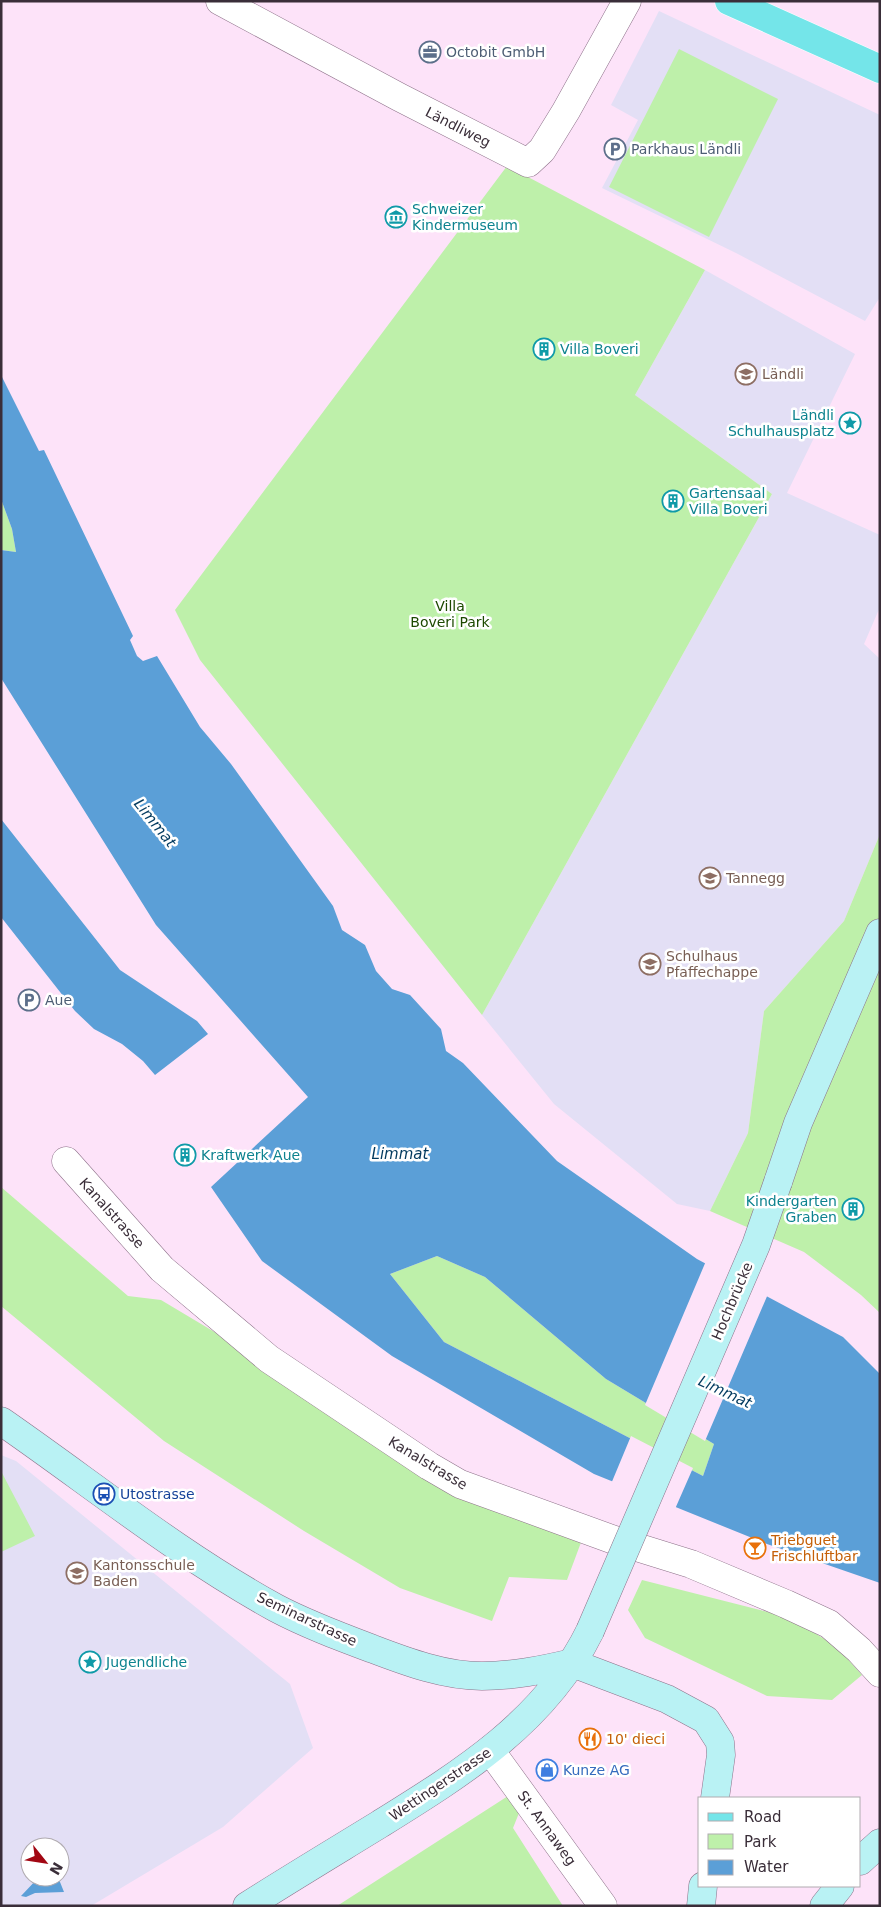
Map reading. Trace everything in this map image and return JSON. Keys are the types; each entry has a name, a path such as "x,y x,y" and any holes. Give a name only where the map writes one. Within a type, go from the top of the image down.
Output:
{"main road":[{"path":"728,1 880,69"},
{"name":"Hochbrücke","path":"572,1664 590,1631 756,1245 798,1123 880,933"},
{"name":"Seminarstrasse","path":"1,1421 209,1569 277,1608 347,1639 411,1664 459,1674 481,1676 524,1674 572,1664"},
{"path":"572,1664 667,1699 706,1720 720,1742 721,1755 715,1797"},
{"name":"Wettingerstrasse","path":"247,1906 434,1790 490,1750 520,1724 544,1699 572,1664"},
{"path":"861,1860 880,1843"},
{"path":"701,1906 703,1887"},
{"path":"824,1906 839,1887"}],"street":[{"name":"Ländliweg","path":"220,1 399,97 528,163 542,150 627,1"},
{"name":"Kanalstrasse","path":"66,1161 162,1269 269,1359 428,1466 460,1484 617,1541 690,1564 786,1604 829,1624 859,1650 880,1673"},
{"name":"St. Annaweg","path":"490,1750 603,1906"}],"shaded area":[{"path":"659,11 880,115 880,297 865,321 736,253 602,188 638,120 611,105"},
{"name":"Tannegg","path":"705,270 855,354 787,493 880,535 880,607 864,644 880,659 880,834 844,921 764,1011 748,1133 710,1211 677,1204 554,1104 482,1015 772,494 635,395"},
{"name":"Kantonsschule Baden","path":"1,1455 16,1461 290,1684 313,1748 223,1827 91,1906 1,1906"}],"green space":[{"path":"679,49 778,99 709,237 609,187"},
{"name":"Villa Boveri Park","path":"507,166 705,270 635,395 772,494 482,1015 200,660 175,610"},
{"path":"1,499 12,529 16,552 1,550"},
{"path":"880,834 880,1313 861,1295 804,1252 710,1211 748,1133 764,1011 844,921"},
{"path":"1,1187 128,1296 161,1300 305,1386 454,1469 589,1521 567,1580 509,1577 492,1621 400,1588 304,1531 164,1441 1,1306"},
{"path":"437,1256 485,1277 606,1379 714,1444 703,1476 444,1342 390,1274"},
{"path":"1,1471 35,1536 1,1552"},
{"path":"642,1580 791,1618 837,1647 862,1675 832,1700 767,1696 645,1638 628,1610"},
{"path":"508,1796 519,1813 513,1828 563,1906 337,1906"}],"water":[{"name":"Limmat","path":"1,375 39,451 44,450 133,636 130,640 137,656 143,661 157,656 200,727 231,764 333,906 342,930 365,945 376,971 392,989 410,995 441,1029 446,1051 463,1063 557,1161 697,1259 843,1337 880,1374 880,1583 767,1544 594,1474 392,1356 262,1261 211,1187 308,1097 156,925 1,678 1,550 16,552 12,529 1,499","holes":["437,1256 485,1277 606,1379 714,1444 703,1476 444,1342 390,1274"]},
{"path":"1,819 120,970 197,1021 208,1034 155,1075 143,1061 122,1044 94,1029 75,1011 1,917"},
{"path":"30,1887 62,1887 64,1892 35,1893 26,1897 21,1896"}],"pier":[{"path":"706,1261 768,1294 705,1441 645,1405"},
{"path":"631,1436 693,1468 675,1509 611,1484"}],"place":[{"name":"Octobit GmbH","path":"430,52"},
{"name":"Parkhaus Ländli","path":"615,149"},
{"name":"Schweizer Kindermuseum","path":"396,217"},
{"name":"Villa Boveri","path":"544,349"},
{"name":"Ländli","path":"746,374"},
{"name":"Ländli Schulhausplatz","path":"850,423"},
{"name":"Gartensaal Villa Boveri","path":"673,501"},
{"name":"Tannegg","path":"710,878"},
{"name":"Schulhaus Pfaffechappe","path":"650,964"},
{"name":"Aue","path":"29,1000"},
{"name":"Kraftwerk Aue","path":"185,1155"},
{"name":"Kindergarten Graben","path":"853,1209"},
{"name":"Utostrasse","path":"104,1494"},
{"name":"Triebguet Frischluftbar","path":"755,1548"},
{"name":"Kantonsschule Baden","path":"77,1573"},
{"name":"Jugendliche","path":"90,1662"},
{"name":"10' dieci","path":"590,1739"},
{"name":"Kunze AG","path":"547,1770"}]}
